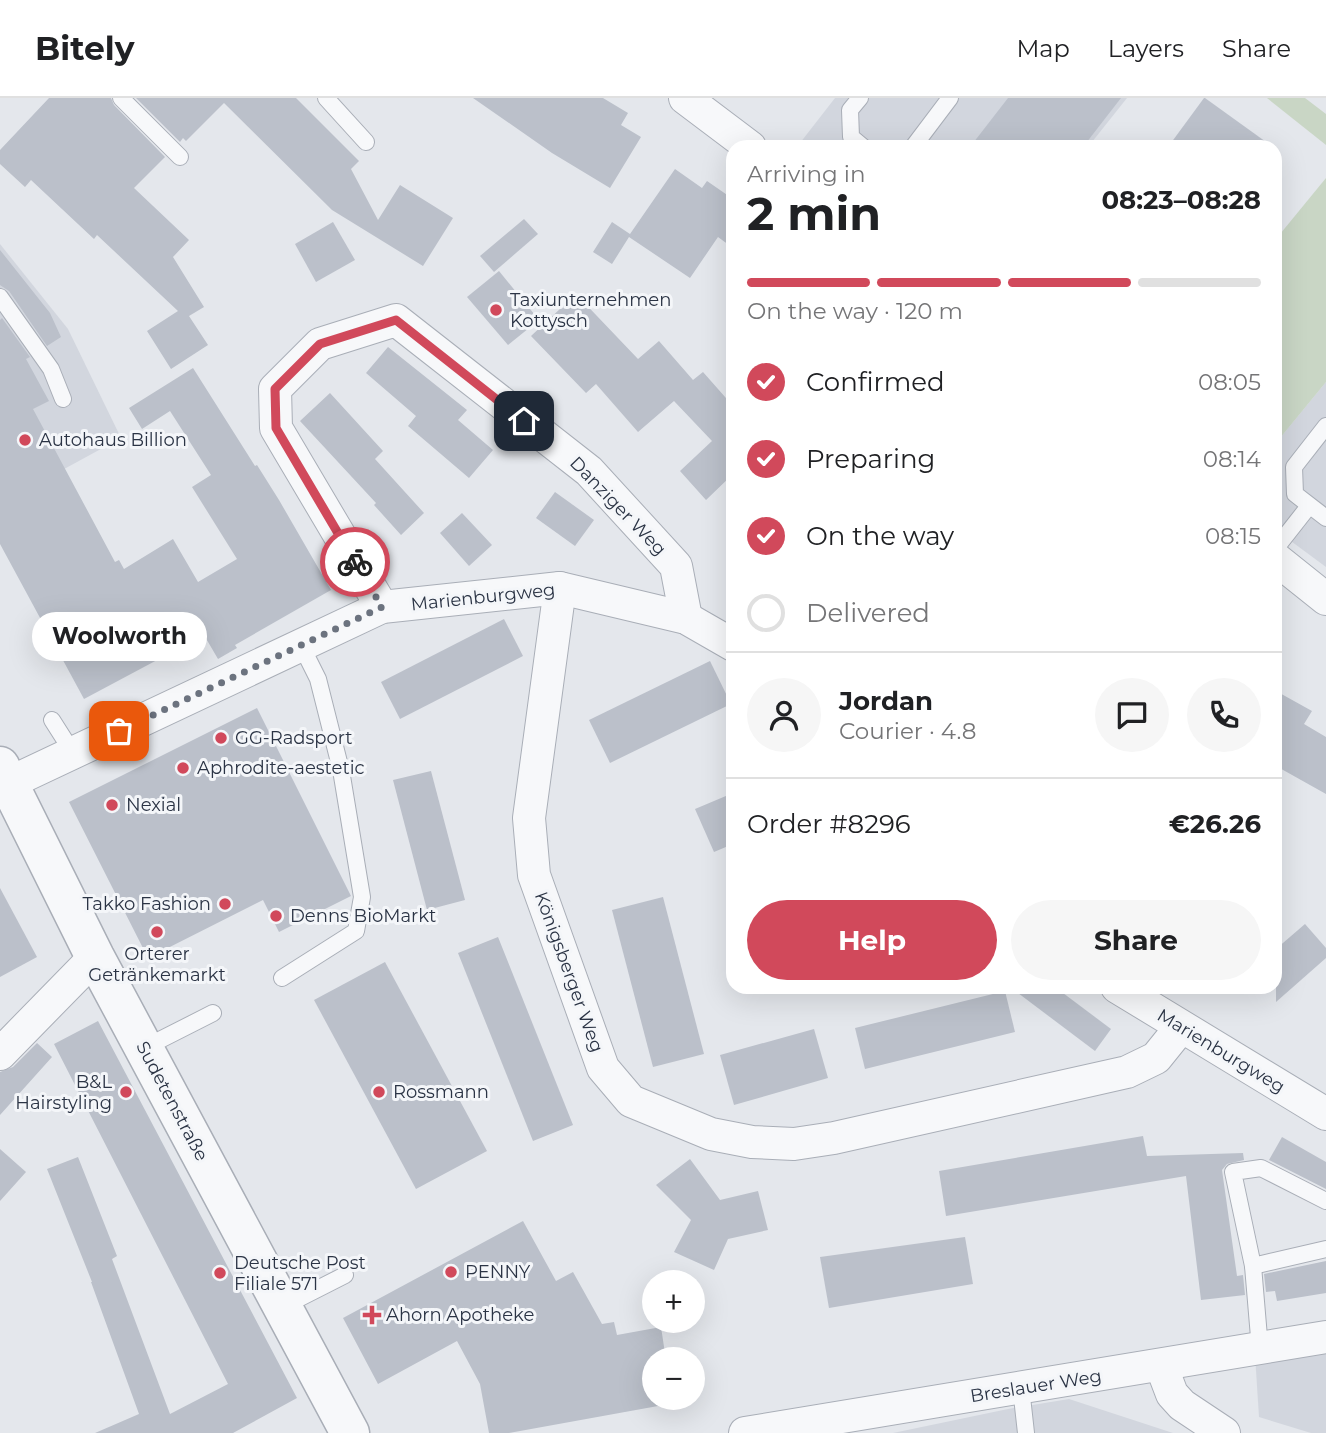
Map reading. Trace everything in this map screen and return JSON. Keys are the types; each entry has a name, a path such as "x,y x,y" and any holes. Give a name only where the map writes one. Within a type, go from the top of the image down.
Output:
{"street":[{"path":"685,98 741,140"},
{"name":"Danziger Weg","path":"382,607 276,428 275,389 320,344 396,320 589,471 677,566 687,618"},
{"path":"1282,564 1326,599"},
{"name":"Marienburgweg","path":"5,774 73,752 382,607 560,588 687,618 726,641"},
{"name":"Königsberger Weg","path":"560,588 529,818 534,875 603,1068 631,1101 710,1134 752,1142 794,1144 834,1138 1127,1072 1156,1058 1181,1027"},
{"name":"Sudetenstraße","path":"5,774 95,957 350,1433"},
{"path":"0,1054 95,957"},
{"name":"Marienburgweg","path":"1128,994 1326,1114"},
{"name":"Breslauer Weg","path":"745,1433 1326,1337"},
{"path":"1161,1366 1172,1394 1182,1405 1224,1433"}],"lane":[{"path":"121,98 180,157"},
{"path":"326,98 366,142"},
{"path":"855,140 851,137 850,110 860,98"},
{"path":"918,140 950,98"},
{"path":"0,297 51,369 63,399"},
{"path":"1326,426 1294,467 1294,494 1326,518"},
{"path":"1282,540 1309,506"},
{"path":"282,978 356,931 362,897 341,771 318,680 301,645"},
{"path":"52,720 73,752"},
{"path":"144,1048 213,1013"},
{"path":"1260,1349 1253,1266 1233,1172 1261,1168 1326,1201"},
{"path":"1253,1266 1326,1249"},
{"path":"284,1306 345,1275"},
{"path":"1021,1388 1026,1433"}],"shaded area":[{"path":"835,98 1127,98 1094,140 802,140"},
{"path":"0,244 68,329 121,438 0,504"},
{"path":"1326,382 1326,567 1282,534 1282,436"},
{"path":"1326,1345 1326,1433 1311,1433 1259,1417 1255,1355"},
{"path":"1069,1399 1173,1433 893,1433 1008,1409"}],"green space":[{"path":"1267,98 1305,98 1326,114 1326,145"},
{"path":"1326,178 1326,382 1282,436 1282,232"}],"building":[{"path":"49,98 111,98 114,105 165,157 134,188 189,240 173,257 204,307 189,316 208,345 171,369 147,331 178,311 97,235 94,239 31,180 25,187 0,164 0,150"},
{"path":"136,98 296,98 359,161 351,169 378,220 400,185 453,218 423,266 332,210 224,103 186,141 183,138 180,142"},
{"path":"473,98 603,98 628,113 621,125 641,137 610,188 552,153"},
{"path":"1008,98 1121,98 1088,140 975,140"},
{"path":"1205,98 1263,140 1173,140"},
{"path":"675,169 702,188 707,181 726,194 726,243 718,237 690,278 629,237 612,264 593,252 612,222 630,234"},
{"path":"524,219 538,234 494,272 480,256"},
{"path":"333,222 355,260 316,282 295,244"},
{"path":"0,250 50,313 61,337 47,346 9,291 0,285"},
{"path":"499,271 539,320 508,345 467,297"},
{"path":"576,294 638,359 659,341 693,380 703,372 726,398 726,481 706,500 680,471 712,441 674,401 638,432 596,384 586,393 531,336"},
{"path":"2,318 30,357 26,359 49,401 33,409 115,562 119,560 124,569 173,539 198,582 237,559 192,487 211,475 170,411 142,429 129,408 193,368 279,500 331,590 235,645 237,648 218,659 204,635 84,699 0,544"},
{"path":"388,347 467,410 458,420 493,450 469,478 408,426 416,416 366,373"},
{"path":"330,393 383,451 375,459 424,513 401,535 374,505 376,503 300,421"},
{"path":"555,492 594,520 575,546 536,518"},
{"path":"462,513 492,545 469,566 440,533"},
{"path":"504,619 523,656 400,719 381,682"},
{"path":"710,661 726,694 726,706 610,763 589,720"},
{"path":"1282,694 1312,711 1304,724 1326,737 1326,794 1282,769"},
{"path":"257,708 351,896 279,932 263,900 148,958 69,802"},
{"path":"431,771 465,900 427,910 393,780"},
{"path":"726,796 726,847 714,852 695,809"},
{"path":"0,888 37,957 0,977"},
{"path":"663,897 704,1054 653,1067 612,910"},
{"path":"1305,924 1326,948 1326,958 1276,1002 1276,994 1282,994 1282,944"},
{"path":"498,937 573,1125 533,1141 458,953"},
{"path":"385,962 487,1151 416,1189 314,1000"},
{"path":"993,994 1006,994 1015,1032 865,1069 855,1028"},
{"path":"1019,994 1064,994 1111,1029 1095,1051"},
{"path":"98,1021 297,1398 233,1433 95,1433 139,1414 92,1282 47,1169 78,1157 117,1256 112,1259 170,1414 228,1384 54,1044"},
{"path":"814,1029 828,1078 734,1105 720,1055"},
{"path":"37,1043 52,1057 0,1115 0,1072 13,1067"},
{"path":"1143,1136 1147,1156 1243,1153 1244,1160 1227,1164 1222,1170 1237,1276 1243,1275 1245,1295 1201,1300 1186,1176 946,1216 939,1171"},
{"path":"1282,1137 1326,1162 1326,1189 1269,1160"},
{"path":"0,1149 26,1172 0,1201"},
{"path":"690,1159 720,1200 758,1191 768,1230 728,1239 714,1270 674,1252 691,1220 656,1185"},
{"path":"523,1221 556,1281 573,1272 602,1324 614,1322 617,1335 642,1330 642,1333 662,1333 664,1347 642,1347 642,1409 509,1433 489,1433 480,1384 457,1341 378,1384 343,1318"},
{"path":"965,1237 973,1284 829,1308 820,1257"},
{"path":"1326,1261 1326,1293 1277,1301 1275,1291 1266,1292 1264,1274"}],"way so far":[{"path":"119,731 382,607 355,562"}],"place":[{"name":"Taxiunternehmen Kottysch","path":"496,310"},
{"name":"Autohaus Billion","path":"25,440"},
{"name":"Woolworth","path":"119,731"},
{"name":"GG-Radsport","path":"221,738"},
{"name":"Aphrodite-aestetic","path":"183,768"},
{"name":"Nexial","path":"112,805"},
{"name":"Takko Fashion","path":"225,904"},
{"name":"Denns BioMarkt","path":"276,916"},
{"name":"Orterer Getränkemarkt","path":"157,932"},
{"name":"B&L Hairstyling","path":"126,1092"},
{"name":"Rossmann","path":"379,1092"},
{"name":"PENNY","path":"451,1272"},
{"name":"Deutsche Post Filiale 571","path":"220,1273"},
{"name":"Ahorn Apotheke","path":"372,1315"}],"route":[{"path":"355,562 276,428 275,389 320,344 396,320 524,421"}]}
